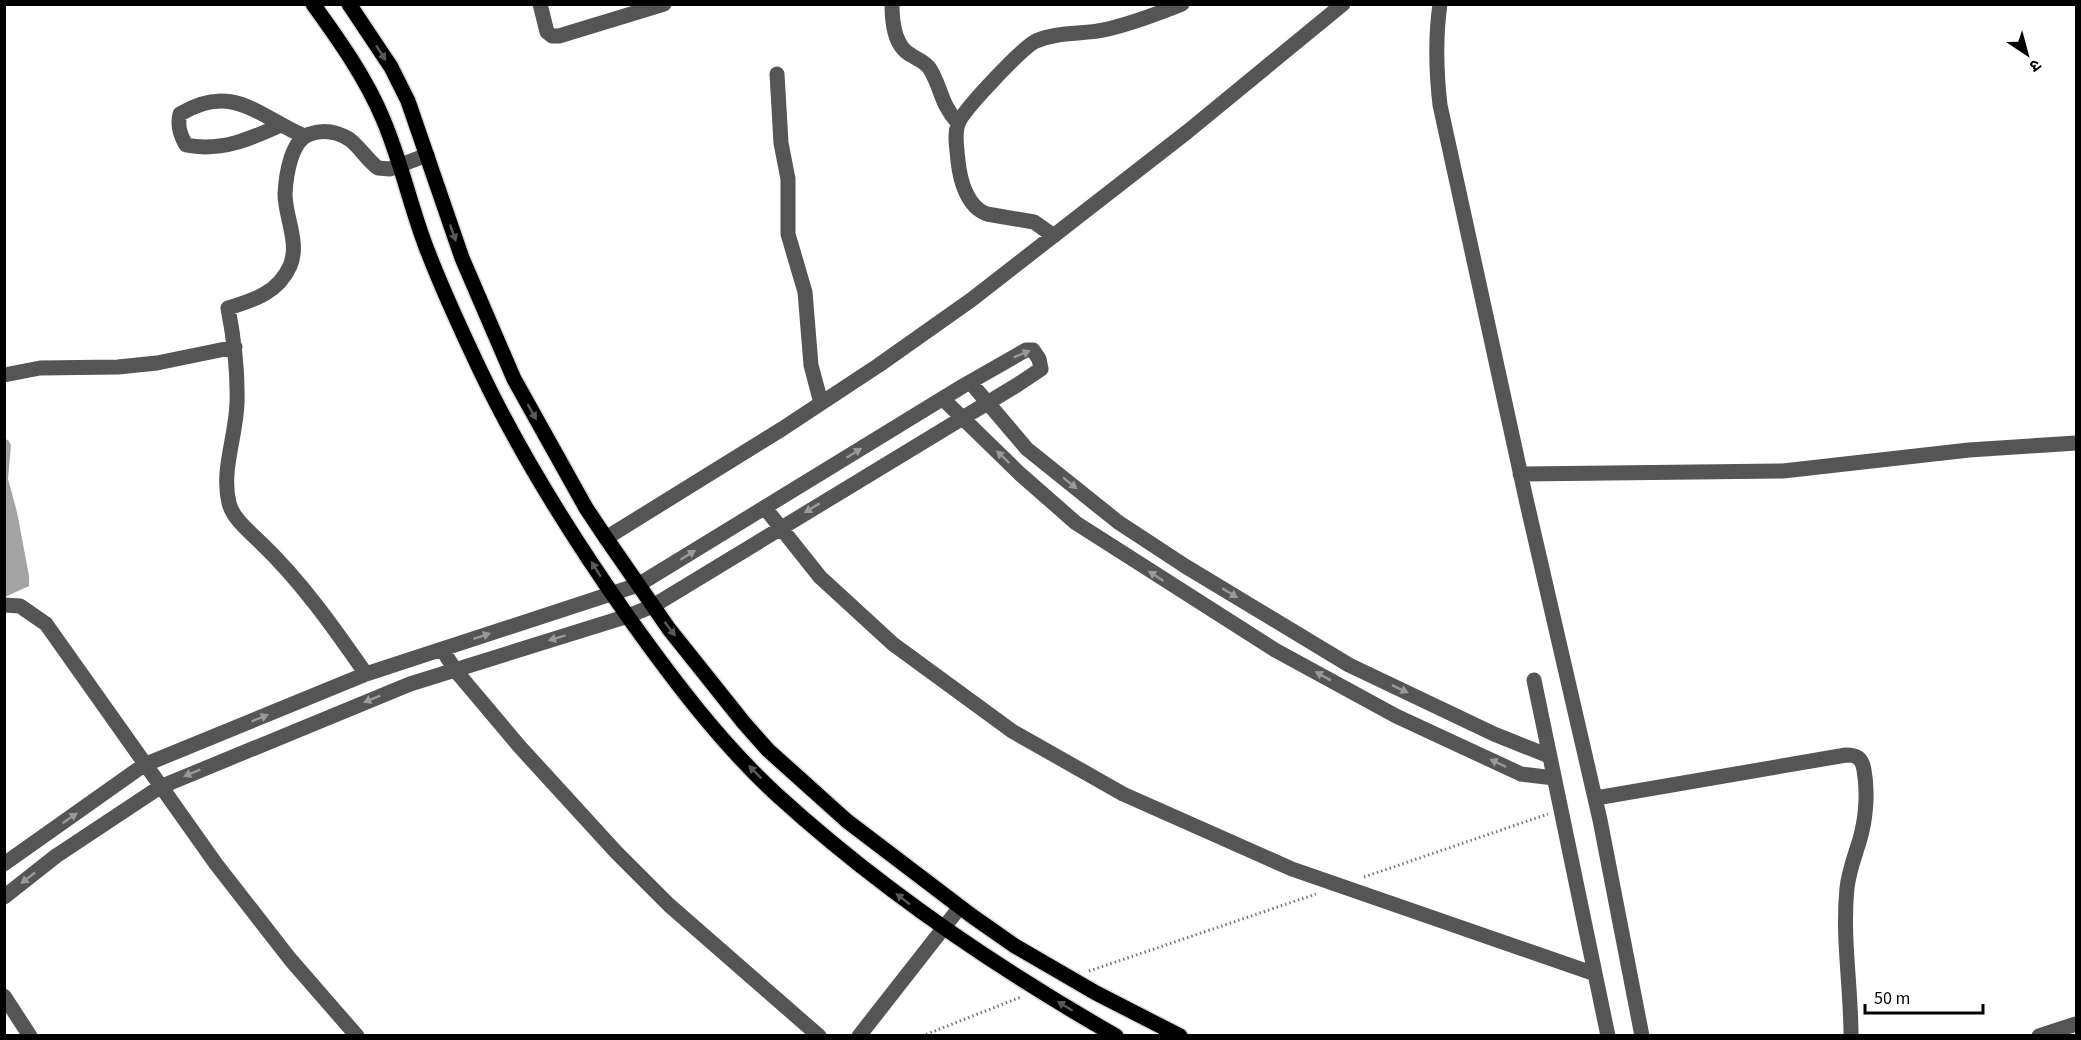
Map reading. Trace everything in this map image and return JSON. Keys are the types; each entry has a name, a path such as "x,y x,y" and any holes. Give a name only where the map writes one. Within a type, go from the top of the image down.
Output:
{"main road":[{"path":"313,4 366,85 382,116 426,247 481,373 515,438 555,507 611,593 683,692 733,750 775,793 908,903 994,962 1116,1035"},
{"path":"349,4 391,67 408,101 462,258 514,379 586,508 606,538 653,606 744,723 768,750 847,821 960,907 1024,952 1096,993 1180,1035"}],"street":[{"path":"540,4 547,32 552,36 559,36 664,4"},
{"path":"892,4 895,32 900,46 905,52 927,63 944,106 958,123"},
{"path":"1054,236 1034,222 987,214 980,212 973,205 967,196 958,165 956,135 958,123 981,94 1033,43 1062,34 1107,29 1147,18 1182,4"},
{"path":"606,538 821,403 971,300 1187,132 1343,4"},
{"path":"1440,4 1436,33 1440,105 1520,474 1596,798 1642,1035"},
{"path":"777,74 781,143 788,179 788,234 805,292 810,365 821,403"},
{"path":"281,125 233,145 203,149 186,146 180,136 178,122 180,114 186,110 207,103 234,101 247,105 304,136"},
{"path":"366,674 335,630 286,569 240,522 230,507 226,488 227,471 237,405 235,347 228,308 258,298 275,288 291,265 294,248 285,194 292,156 297,143 304,136 320,130 335,132 350,140 378,168 390,169 427,155"},
{"path":"4,375 40,368 118,368 157,363 235,347"},
{"path":"4,864 144,765 366,674 638,585 1026,350 1032,350 1039,359 1041,369 653,606 410,684 160,787 56,856 4,897"},
{"path":"970,382 1027,449 1118,522 1185,566 1349,665 1494,734 1549,756"},
{"path":"943,399 1020,474 1076,523 1275,650 1396,716 1521,774 1554,778"},
{"path":"1520,474 1783,471 1969,450 2076,443"},
{"path":"765,508 820,577 893,644 1012,731 1123,794 1292,869 1595,974"},
{"path":"4,605 20,606 46,624 216,864 290,959 357,1035"},
{"path":"442,649 454,670 573,808 669,905 819,1035"},
{"path":"1534,680 1608,1035"},
{"path":"1596,798 1846,755 1855,755 1862,760 1866,802 1860,838 1850,867 1846,907 1845,945 1851,1035"},
{"path":"859,1035 960,907"},
{"path":"4,996 30,1035"},
{"path":"2039,1035 2076,1024"}],"path":[{"path":"922,1035 1039,990"}],"shaded area":[{"path":"4,439 8,440 11,445 8,479 17,512 29,576 29,586 5,597"}]}
